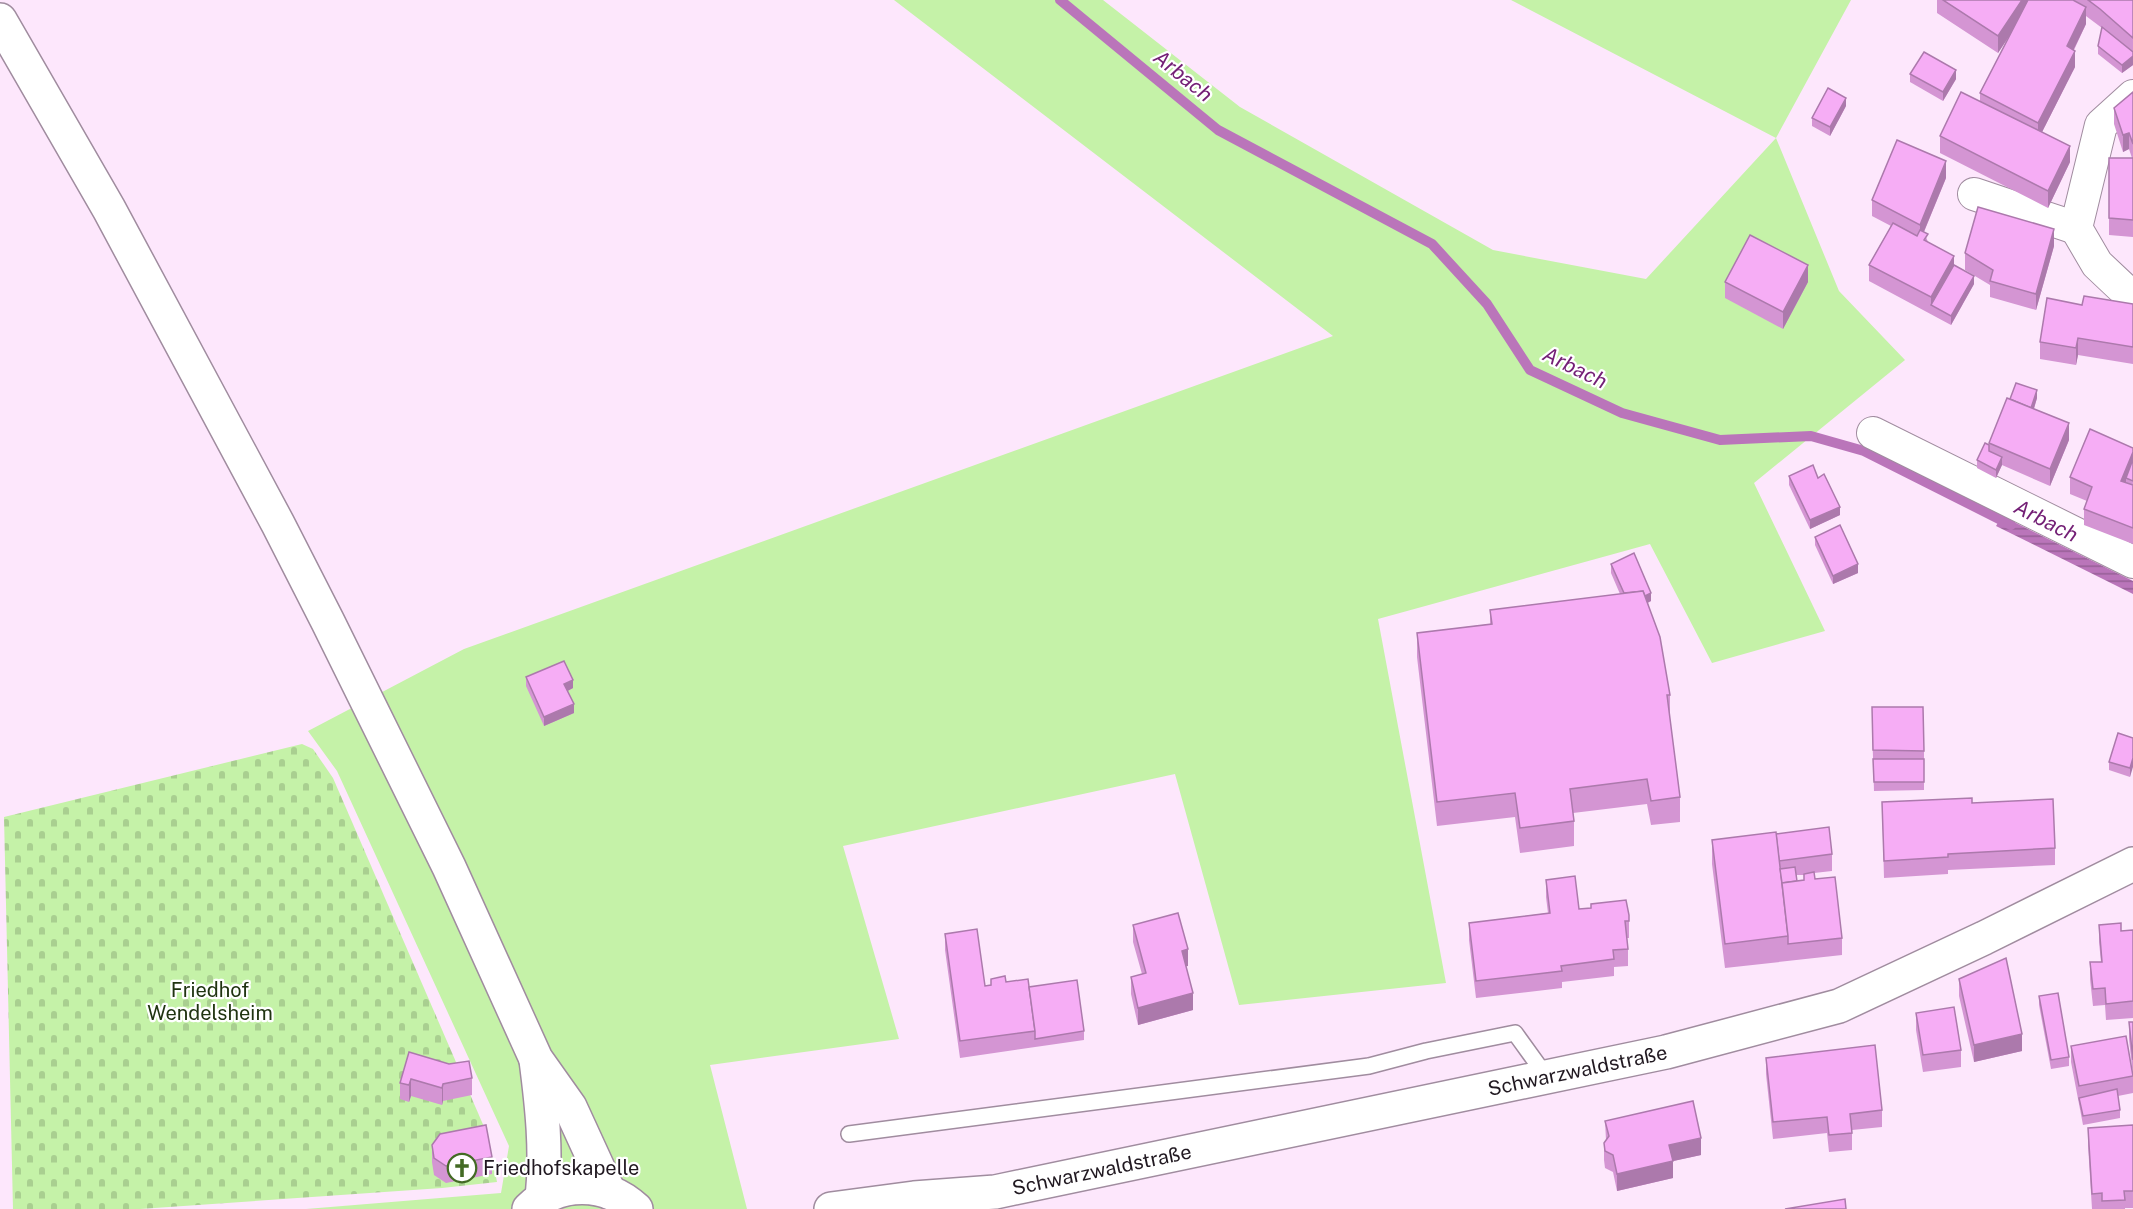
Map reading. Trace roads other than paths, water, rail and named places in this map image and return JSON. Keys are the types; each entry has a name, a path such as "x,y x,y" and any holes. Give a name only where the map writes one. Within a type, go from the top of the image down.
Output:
{"street":[{"path":"0,20 108,209 283,534 449,867 536,1059 570,1107 623,1201"},
{"path":"2076,228 2101,125 2133,96"},
{"path":"1974,194 2076,228 2097,264 2133,298"},
{"path":"1873,433 2133,562"},
{"name":"Schwarzwaldstraße","path":"831,1209 914,1197 995,1192 1666,1052 1839,1006 1984,938 2133,864"},
{"path":"535,1204 544,1176 543,1118 536,1059"},
{"path":"535,1204 553,1193 576,1187 599,1189 623,1201"},
{"name":"Schwarzwaldstraße","path":"953,1209 995,1192"}],"lane":[{"path":"849,1134 1369,1066 1515,1032 1546,1076"}],"waterway":[{"name":"Arbach","path":"1060,0 1218,130 1432,244 1487,304 1530,370 1622,413 1720,440 1811,436 1864,451 2011,525"}],"place":[{"name":"Friedhofskapelle","path":"462,1168"}],"park label":[{"name":"Friedhof Wendelsheim","path":"210,1002"}]}
